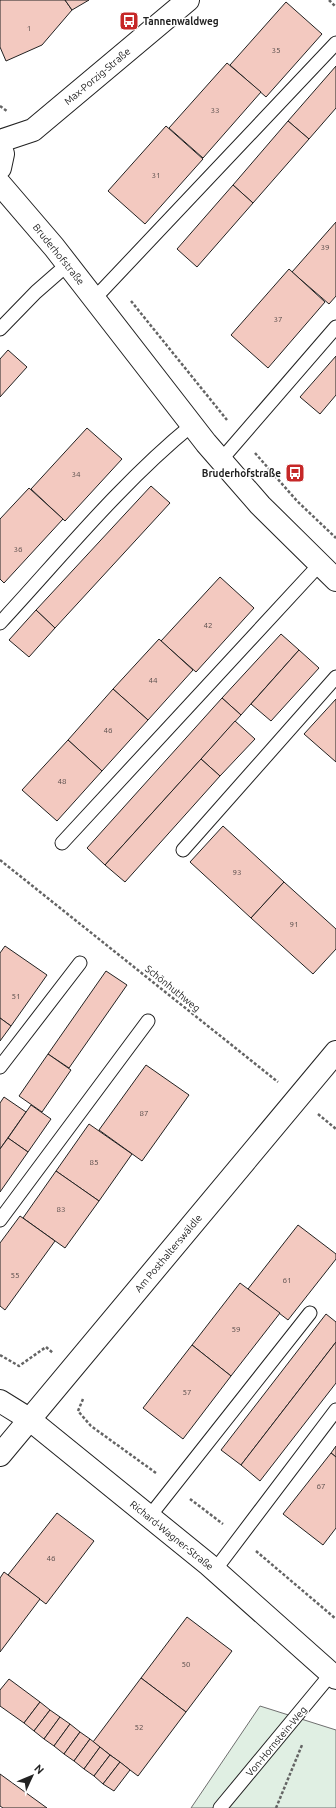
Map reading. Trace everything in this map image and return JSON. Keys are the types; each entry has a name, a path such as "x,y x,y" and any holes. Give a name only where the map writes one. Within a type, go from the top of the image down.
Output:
{"street":[{"name":"Max-Porzig-Straße","path":"0,143 33,130 188,0"},
{"path":"0,143 3,154 0,168"},
{"name":"Bruderhofstraße","path":"0,184 68,264 192,425 221,460 260,505 336,580"},
{"name":"Am Posthalterswäldle","path":"0,1455 336,1052"},
{"name":"Richard-Wagner-Straße","path":"0,1401 29,1419 215,1570 334,1676"}],"lane":[{"path":"95,298 336,43"},
{"path":"0,329 36,292 68,264"},
{"path":"221,460 336,327"},
{"path":"0,624 138,474 163,449 192,425"},
{"path":"62,843 320,564"},
{"path":"183,850 336,677"},
{"path":"0,1066 80,963"},
{"path":"0,1220 148,1021"},
{"path":"149,1516 310,1313"},
{"path":"215,1570 336,1410"},
{"name":"Von-Hornstein-Weg","path":"220,1808 334,1676"}],"path":[{"path":"329,0 336,7"},
{"path":"113,278 241,437 297,501 336,538"},
{"name":"Schönhuthweg","path":"0,860 336,1129"}],"green space":[{"path":"260,1706 336,1730 336,1808 191,1808"}],"building":[{"path":"0,0 65,0 72,10 42,45 6,61 0,47"},
{"path":"65,0 89,0 72,10"},
{"path":"286,2 322,34 266,97 230,65"},
{"path":"227,63 261,92 203,158 169,128"},
{"path":"336,66 336,108 309,139 288,121"},
{"path":"288,121 309,139 253,203 233,185"},
{"path":"166,126 203,159 145,224 108,191"},
{"path":"233,185 253,203 197,267 177,249"},
{"path":"336,222 336,296 329,304 292,272"},
{"path":"289,269 325,302 268,368 231,335"},
{"path":"8,350 27,367 0,397 0,359"},
{"path":"336,356 336,395 320,414 300,397"},
{"path":"87,428 122,459 65,521 31,489"},
{"path":"151,486 170,503 55,628 36,610"},
{"path":"29,488 63,519 4,583 0,579 0,519"},
{"path":"220,577 254,608 196,672 161,641"},
{"path":"36,610 55,628 29,657 9,640"},
{"path":"281,634 299,650 241,715 222,698"},
{"path":"159,639 193,670 148,720 113,689"},
{"path":"299,650 319,668 271,721 251,704"},
{"path":"113,689 148,720 102,771 68,740"},
{"path":"222,698 241,715 105,865 87,848"},
{"path":"336,699 336,762 304,734"},
{"path":"235,721 255,739 220,776 201,759"},
{"path":"68,740 102,771 57,821 22,790"},
{"path":"201,759 220,776 125,882 105,865"},
{"path":"223,826 284,882 251,918 190,862"},
{"path":"284,882 336,929 336,949 313,974 251,918"},
{"path":"5,946 47,975 11,1026 0,1018 0,953"},
{"path":"106,971 127,985 69,1068 48,1054"},
{"path":"0,1018 11,1026 0,1041"},
{"path":"48,1054 71,1070 42,1112 19,1096"},
{"path":"146,1065 189,1095 142,1161 99,1130"},
{"path":"4,1097 26,1112 0,1149 0,1103"},
{"path":"31,1105 51,1119 28,1152 8,1138"},
{"path":"89,1124 132,1154 99,1201 56,1171"},
{"path":"8,1138 28,1152 0,1192 0,1149"},
{"path":"56,1171 99,1201 65,1248 23,1218"},
{"path":"20,1216 55,1241 5,1310 0,1306 0,1243"},
{"path":"298,1225 336,1254 336,1259 288,1320 248,1289"},
{"path":"240,1283 280,1313 231,1376 192,1345"},
{"path":"326,1314 336,1322 336,1342 241,1465 221,1450"},
{"path":"336,1342 336,1383 260,1481 241,1465"},
{"path":"192,1345 231,1376 183,1439 143,1408"},
{"path":"336,1446 336,1457 331,1453"},
{"path":"331,1453 336,1457 336,1528 323,1545 283,1514"},
{"path":"57,1513 94,1541 46,1604 8,1575"},
{"path":"4,1572 40,1599 0,1652 0,1578"},
{"path":"187,1617 232,1651 186,1712 141,1678"},
{"path":"141,1678 186,1712 138,1776 93,1742"},
{"path":"9,1679 40,1702 24,1723 0,1706 0,1690"},
{"path":"40,1702 50,1710 34,1731 24,1723"},
{"path":"50,1710 60,1717 44,1739 34,1731"},
{"path":"60,1717 70,1724 54,1746 44,1739"},
{"path":"70,1724 80,1732 64,1754 54,1746"},
{"path":"80,1732 90,1739 74,1761 64,1754"},
{"path":"90,1739 100,1747 84,1769 74,1761"},
{"path":"100,1747 110,1755 94,1776 84,1769"},
{"path":"110,1755 120,1762 103,1784 94,1776"},
{"path":"120,1762 130,1770 114,1791 103,1784"},
{"path":"0,1774 47,1808 3,1808 0,1806"}],"place":[{"name":"Tannenwaldweg","path":"129,21"},
{"name":"Bruderhofstraße","path":"295,473"}]}
